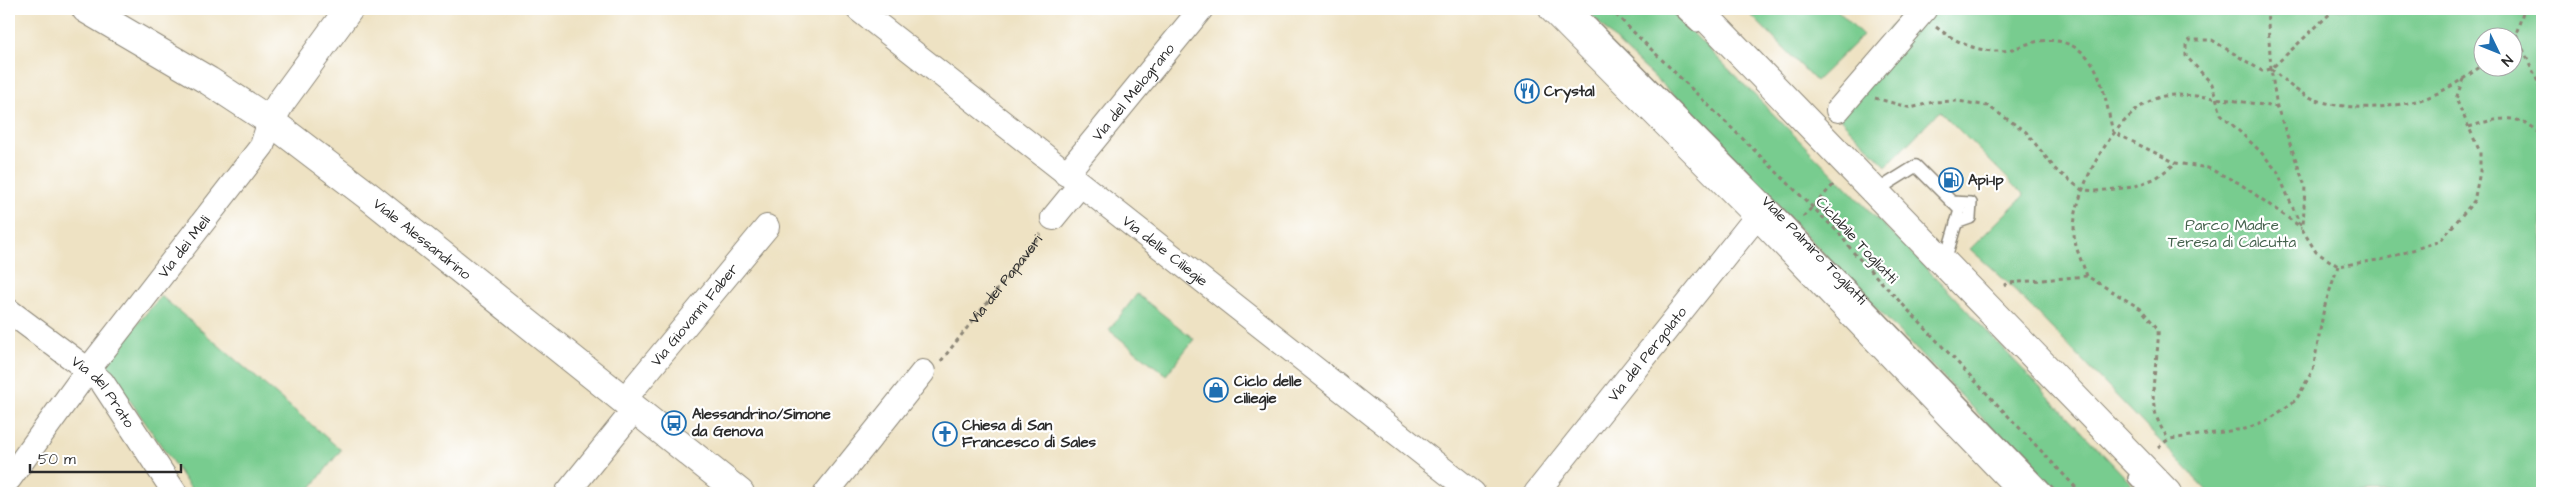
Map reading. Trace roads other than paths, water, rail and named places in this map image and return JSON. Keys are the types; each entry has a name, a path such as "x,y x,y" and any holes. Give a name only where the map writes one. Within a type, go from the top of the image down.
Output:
{"main road":[{"name":"Viale Alessandrino","path":"86,9 209,81 270,121 371,198 628,406 740,493"},
{"name":"Via dei Meli","path":"270,121 281,102 349,9"},
{"name":"Viale Palmiro Togliatti","path":"1553,9 1758,214 2025,493"},
{"path":"1698,9 1945,261 2167,493"}],"street":[{"name":"Via delle Ciliegie","path":"858,9 1473,493"},
{"name":"Via del Melograno","path":"1073,180 1201,9"},
{"path":"1838,110 1923,12"},
{"name":"Via dei Meli","path":"9,479 88,370 262,146 270,121"},
{"path":"1053,218 1073,180"},
{"name":"Via del Pergolato","path":"1536,493 1758,214"},
{"name":"Via Giovanni Faber","path":"567,493 628,406 767,227"},
{"name":"Via del Prato","path":"9,311 102,382 175,493"},
{"path":"826,493 930,369"}],"lane":[{"name":"Viale Palmiro Togliatti","path":"1576,9 1764,198 2049,493"},
{"path":"1679,9 1707,37"},
{"path":"1759,89 2023,362"},
{"path":"1876,191 1916,166 1960,210 1945,261"},
{"path":"2124,467 2148,493"}],"place":[{"name":"Crystal","path":"1527,91"},
{"name":"Api-Ip","path":"1951,180"},
{"name":"Ciclo delle ciliegie","path":"1216,390"},
{"name":"Alessandrino/Simone da Genova","path":"674,423"},
{"name":"Chiesa di San Francesco di Sales","path":"945,434"}],"park label":[{"name":"Parco Madre Teresa di Calcutta","path":"2232,234"}]}
